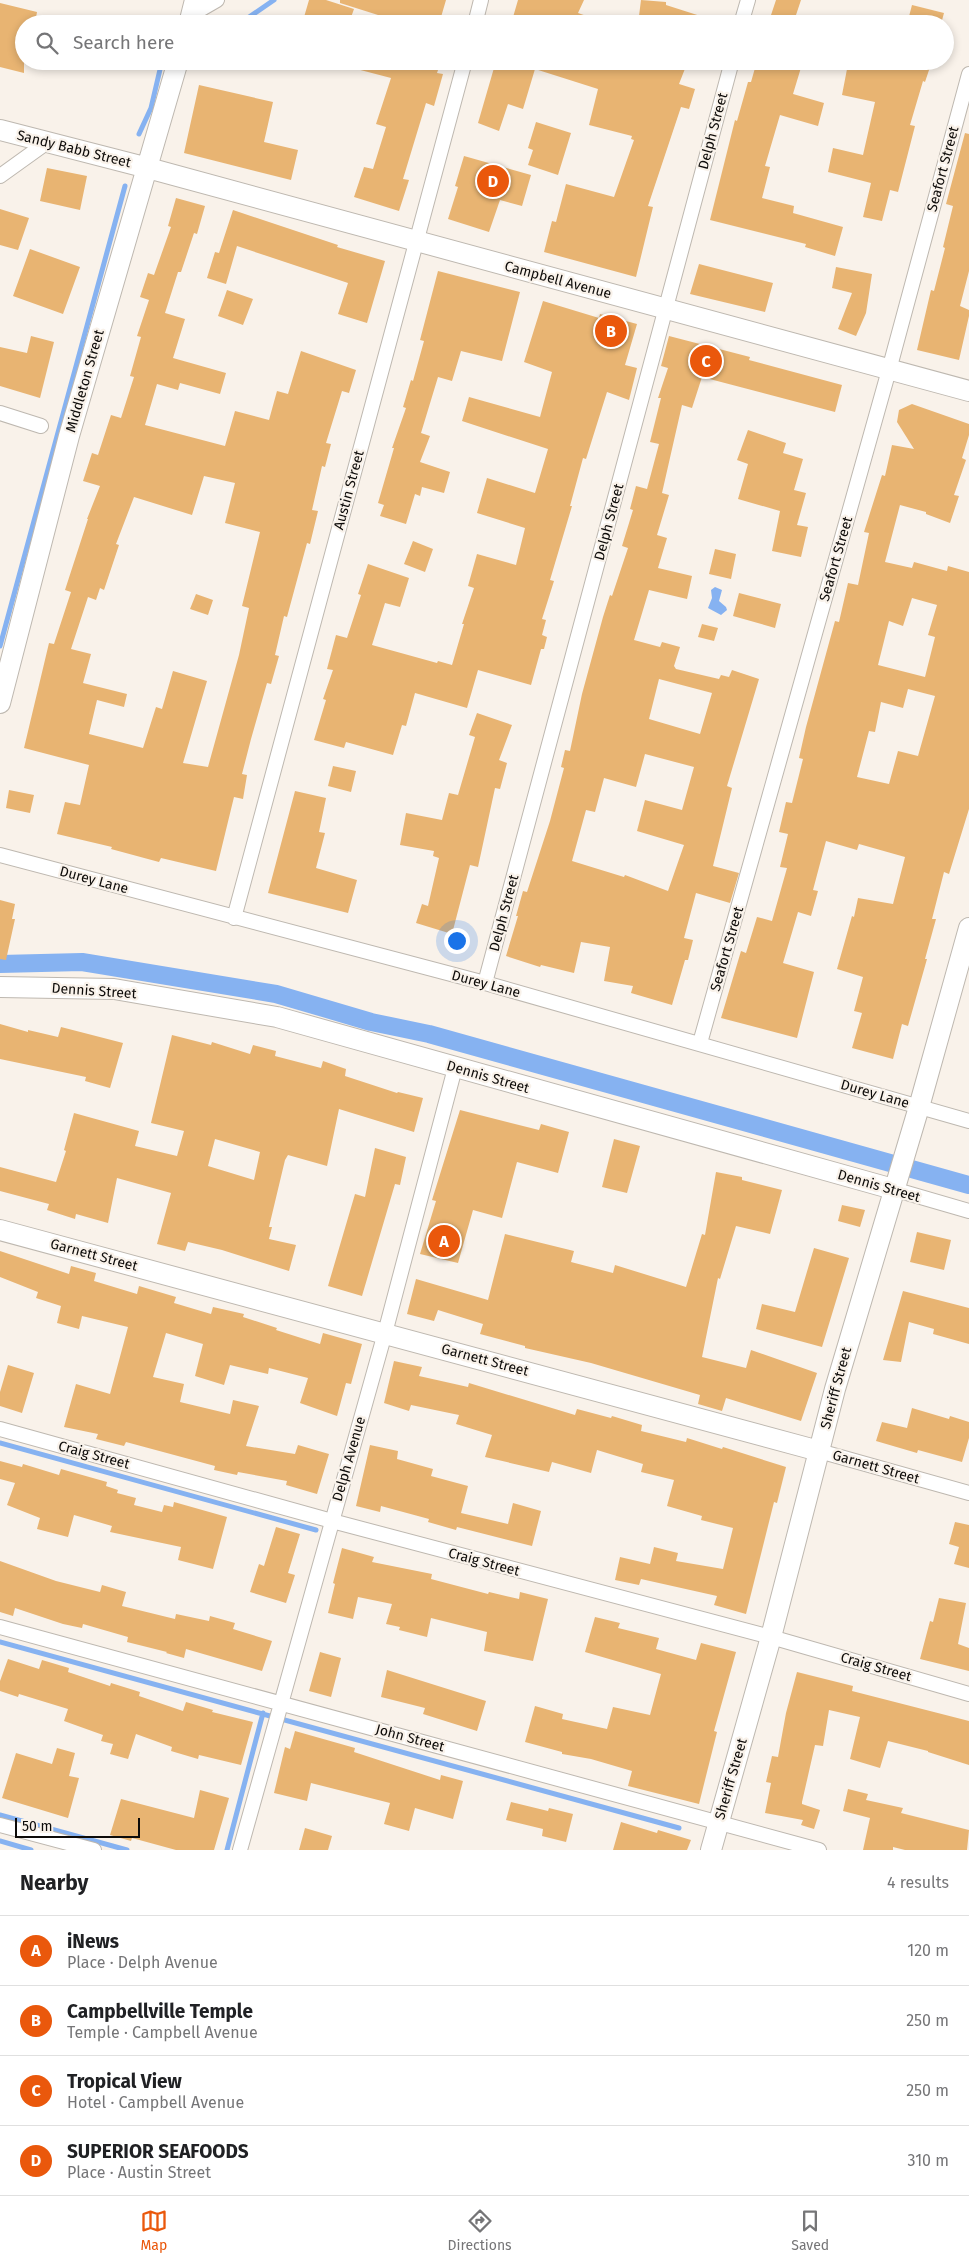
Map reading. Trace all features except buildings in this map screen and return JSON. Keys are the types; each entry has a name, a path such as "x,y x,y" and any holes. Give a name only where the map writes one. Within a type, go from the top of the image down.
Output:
{"street":[{"path":"192,13 217,0"},
{"path":"477,15 481,0"},
{"path":"744,15 748,0"},
{"name":"Middleton Street","path":"0,703 6,655 175,70"},
{"name":"Austin Street","path":"234,918 463,70"},
{"name":"Delph Street","path":"485,983 730,70"},
{"name":"Seafort Street","path":"700,1043 889,370 969,74"},
{"name":"Sandy Babb Street","path":"0,130 148,168"},
{"path":"0,176 46,143"},
{"name":"Campbell Avenue","path":"148,168 969,391"},
{"path":"0,414 40,426"},
{"name":"Durey Lane","path":"0,855 485,983 969,1121"},
{"name":"Sheriff Street","path":"711,1850 771,1637 835,1389 893,1189 919,1107 969,928"},
{"name":"Dennis Street","path":"0,987 114,989 277,1017 969,1211"},
{"name":"Delph Avenue","path":"240,1850 385,1333 455,1068"},
{"name":"Garnett Street","path":"0,1230 969,1493"},
{"name":"Craig Street","path":"0,1429 332,1521 771,1637 969,1694"},
{"name":"John Street","path":"0,1627 280,1705 719,1821 819,1850"},
{"path":"0,1825 94,1850"}],"water":[{"path":"715,587 722,590 719,601 727,610 721,615 708,608 712,598 711,590"}],"waterway":[{"path":"252,15 274,0"},
{"path":"139,134 151,108 160,70"},
{"path":"0,646 125,186"},
{"path":"0,964 82,962 276,994 371,1022 429,1034 969,1185"},
{"path":"0,1443 316,1530"},
{"path":"0,1642 679,1828"},
{"path":"227,1850 263,1713"},
{"path":"0,1815 127,1850"},
{"path":"0,1841 31,1850"}],"place":[{"name":"SUPERIOR SEAFOODS","path":"493,181"},
{"name":"Campbellville Temple","path":"611,331"},
{"name":"Tropical View","path":"706,361"},
{"name":"iNews","path":"444,1241"}]}
